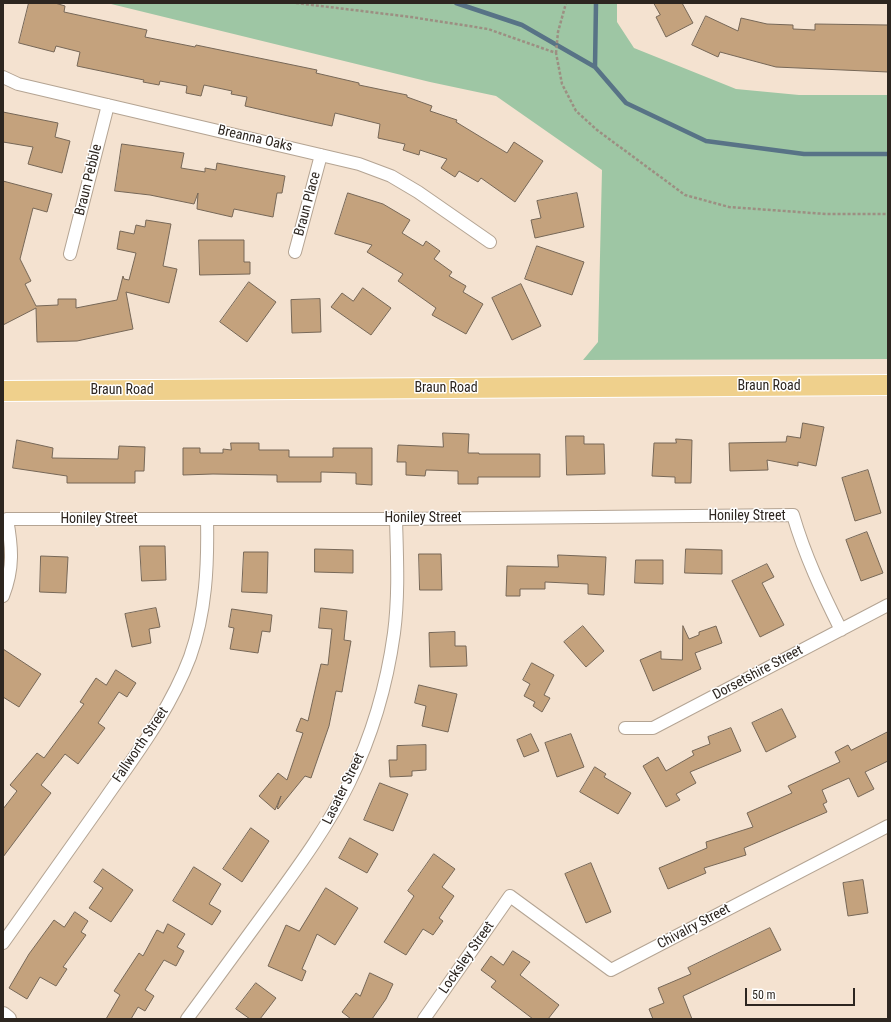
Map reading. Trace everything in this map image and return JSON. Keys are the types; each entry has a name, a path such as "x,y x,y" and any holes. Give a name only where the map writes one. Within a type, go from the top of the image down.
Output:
{"main road":[{"name":"Braun Road","path":"3,391 888,385"}],"street":[{"name":"Breanna Oaks","path":"3,77 18,84 359,164 391,176 418,192 490,242"},
{"name":"Braun Pebble","path":"70,254 108,105"},
{"name":"Braun Place","path":"295,252 321,155"},
{"name":"Honiley Street","path":"3,596 12,563 12,549 7,518 207,519 793,515 803,550 817,584 842,630"},
{"name":"Lasater Street","path":"187,1019 325,828 352,775 369,734 384,684 394,632 398,577 396,518"},
{"name":"Fallworth Street","path":"3,943 147,739 177,687 192,649 200,622 206,588 208,554 207,519"},
{"name":"Dorsetshire Street","path":"625,728 653,728 888,605"},
{"name":"Chivalry Street","path":"510,896 611,970 888,826"},
{"name":"Locksley Street","path":"424,1019 510,896"},
{"path":"3,1015 8,1019"}],"path":[{"path":"296,3 411,17 488,29 556,53"},
{"path":"566,3 558,32 556,53 562,84 576,111 596,130 685,195 729,207 826,214 888,214"}],"green space":[{"path":"107,3 617,3 617,22 634,48 736,89 799,95 888,95 888,359 583,360 598,342 602,170 496,96 430,82"}],"building":[{"path":"29,3 55,3 65,6 64,12 147,30 145,37 195,47 196,45 317,70 316,73 359,83 359,85 407,95 407,97 432,106 430,111 457,120 456,122 507,153 514,142 543,161 515,202 481,178 478,182 459,171 455,177 441,168 447,159 420,150 419,155 403,150 405,144 378,138 380,124 335,113 332,126 314,122 245,106 247,97 231,94 232,91 204,85 201,96 186,93 187,86 160,81 159,85 143,82 144,80 77,66 80,52 56,46 54,52 19,43"},
{"path":"654,3 682,3 693,23 666,37 656,17 660,15"},
{"path":"706,16 738,31 741,18 767,24 793,25 793,29 815,30 815,24 888,25 888,72 776,67 720,52 718,57 692,45"},
{"path":"3,112 58,123 55,137 70,141 62,173 28,164 33,147 3,142"},
{"path":"122,144 184,153 181,168 205,172 205,168 216,170 217,163 285,176 282,193 277,193 273,217 234,209 232,217 197,209 198,193 194,204 150,195 115,191"},
{"path":"3,181 52,194 47,212 33,208 20,259 31,281 25,284 36,306 58,305 58,299 76,299 76,308 117,300 123,276 124,279 129,280 136,253 117,249 120,231 134,234 136,225 145,227 146,220 171,224 163,266 177,269 169,303 126,292 133,329 77,341 37,342 36,308 3,325"},
{"path":"348,193 383,204 410,220 402,233 423,246 426,241 440,251 434,259 452,272 449,276 466,286 463,292 483,304 466,334 432,315 436,308 398,281 403,274 367,252 372,245 335,234"},
{"path":"577,193 584,227 535,238 531,220 541,218 537,201"},
{"path":"199,240 244,240 244,262 250,262 250,274 200,275"},
{"path":"537,246 584,262 572,295 525,279"},
{"path":"249,282 276,302 247,342 220,322"},
{"path":"521,284 541,326 512,340 492,298"},
{"path":"363,288 391,308 371,335 331,307 342,293 353,301"},
{"path":"320,299 321,332 292,333 291,300"},
{"path":"803,423 824,427 816,466 798,462 798,466 767,460 768,470 730,471 729,443 786,442 787,436 800,438"},
{"path":"443,433 469,434 468,453 540,454 540,477 478,477 478,484 458,484 458,471 426,470 425,476 406,475 406,462 397,462 398,445 443,447"},
{"path":"566,436 584,436 584,444 604,444 605,474 567,475"},
{"path":"676,439 692,440 691,483 675,483 675,477 652,476 654,443 676,443"},
{"path":"17,440 53,448 52,458 118,459 119,446 145,447 144,471 135,471 135,483 67,483 67,476 13,468"},
{"path":"231,443 259,443 259,450 289,450 289,457 333,457 333,448 372,448 372,485 356,484 356,473 321,472 321,482 277,482 277,475 183,475 183,448 200,448 200,453 223,453 223,449 231,450"},
{"path":"868,470 881,513 855,521 842,478"},
{"path":"867,532 883,573 861,581 846,540"},
{"path":"140,546 165,546 166,580 142,581"},
{"path":"315,549 353,550 353,573 315,572"},
{"path":"686,549 722,550 722,574 685,573"},
{"path":"244,552 268,552 267,593 242,592"},
{"path":"419,554 441,554 442,590 420,590"},
{"path":"558,555 606,557 604,595 588,594 588,584 545,582 545,589 520,589 520,596 506,596 507,566 558,567"},
{"path":"41,556 68,557 66,593 40,592"},
{"path":"636,560 663,560 663,584 635,583"},
{"path":"767,564 774,577 762,583 784,625 760,637 732,581"},
{"path":"156,608 160,627 149,629 151,643 132,647 125,614"},
{"path":"321,608 347,611 344,640 351,641 342,692 336,691 329,726 311,778 305,776 278,809 281,796 275,810 259,796 278,773 287,780 303,733 296,731 301,718 308,721 321,664 328,665 332,629 319,628"},
{"path":"232,609 272,615 270,632 262,631 258,653 230,649 234,628 229,627"},
{"path":"583,626 604,651 586,667 564,642"},
{"path":"683,626 689,639 699,635 699,632 716,626 722,643 695,653 701,669 653,691 640,660 661,651 661,659 682,660"},
{"path":"455,632 455,646 466,646 467,666 430,667 429,633"},
{"path":"3,649 41,674 19,707 3,697"},
{"path":"532,663 554,675 544,695 550,698 542,712 533,706 535,702 524,696 530,684 523,680"},
{"path":"116,670 136,683 127,697 119,692 98,723 105,728 78,764 65,754 41,785 51,793 3,857 3,809 17,791 10,785 37,753 44,758 84,704 80,702 96,678 106,685"},
{"path":"419,685 457,694 448,732 422,726 426,706 415,703"},
{"path":"782,709 796,737 766,752 752,723"},
{"path":"731,728 741,751 690,772 696,783 676,794 680,800 666,807 643,766 658,757 666,771 694,755 692,751 710,744 708,737"},
{"path":"888,732 888,761 865,772 874,789 858,797 849,778 822,790 827,802 823,804 827,812 744,848 746,855 704,868 706,873 668,889 659,868 707,848 706,842 753,827 747,813 792,793 788,786 840,762 835,752 848,745 851,750"},
{"path":"531,734 539,751 524,757 517,740"},
{"path":"571,734 584,767 557,777 545,743"},
{"path":"426,745 426,770 412,771 412,776 390,777 389,760 397,760 397,746"},
{"path":"595,767 606,774 604,777 631,793 618,814 580,792"},
{"path":"380,783 408,794 393,831 364,820"},
{"path":"251,828 269,841 242,882 223,869"},
{"path":"350,838 378,854 367,873 339,858"},
{"path":"434,854 455,869 442,887 454,896 439,918 443,921 433,935 423,929 406,955 384,942 414,896 408,891"},
{"path":"591,863 611,912 586,923 565,874"},
{"path":"194,867 221,884 209,904 221,911 212,925 173,901"},
{"path":"103,869 133,890 111,922 89,908 103,888 94,882"},
{"path":"863,880 868,913 848,916 843,883"},
{"path":"326,888 358,908 335,945 317,934 302,969 306,971 302,981 268,966 286,925 299,931"},
{"path":"75,912 88,921 81,932 86,935 63,967 67,969 56,986 40,977 27,999 9,988 29,954 54,920 64,927"},
{"path":"168,924 185,934 177,947 184,951 176,966 164,960 145,990 154,996 145,1011 138,1007 131,1019 106,1019 120,995 114,991 139,953 143,956 157,930 163,933"},
{"path":"770,928 781,950 683,996 692,1019 653,1019 649,1009 664,1003 658,988 691,974 688,968"},
{"path":"513,951 530,962 520,975 559,1005 548,1019 533,1019 491,987 496,981 481,970 491,956 503,965"},
{"path":"370,973 393,984 386,999 372,1019 351,1019 342,1012 356,993 360,996"},
{"path":"256,983 276,998 260,1019 250,1019 236,1009"}],"waterway":[{"path":"456,3 522,25 595,67 626,103 706,141 804,154 888,154"},
{"path":"595,67 596,3"}]}
